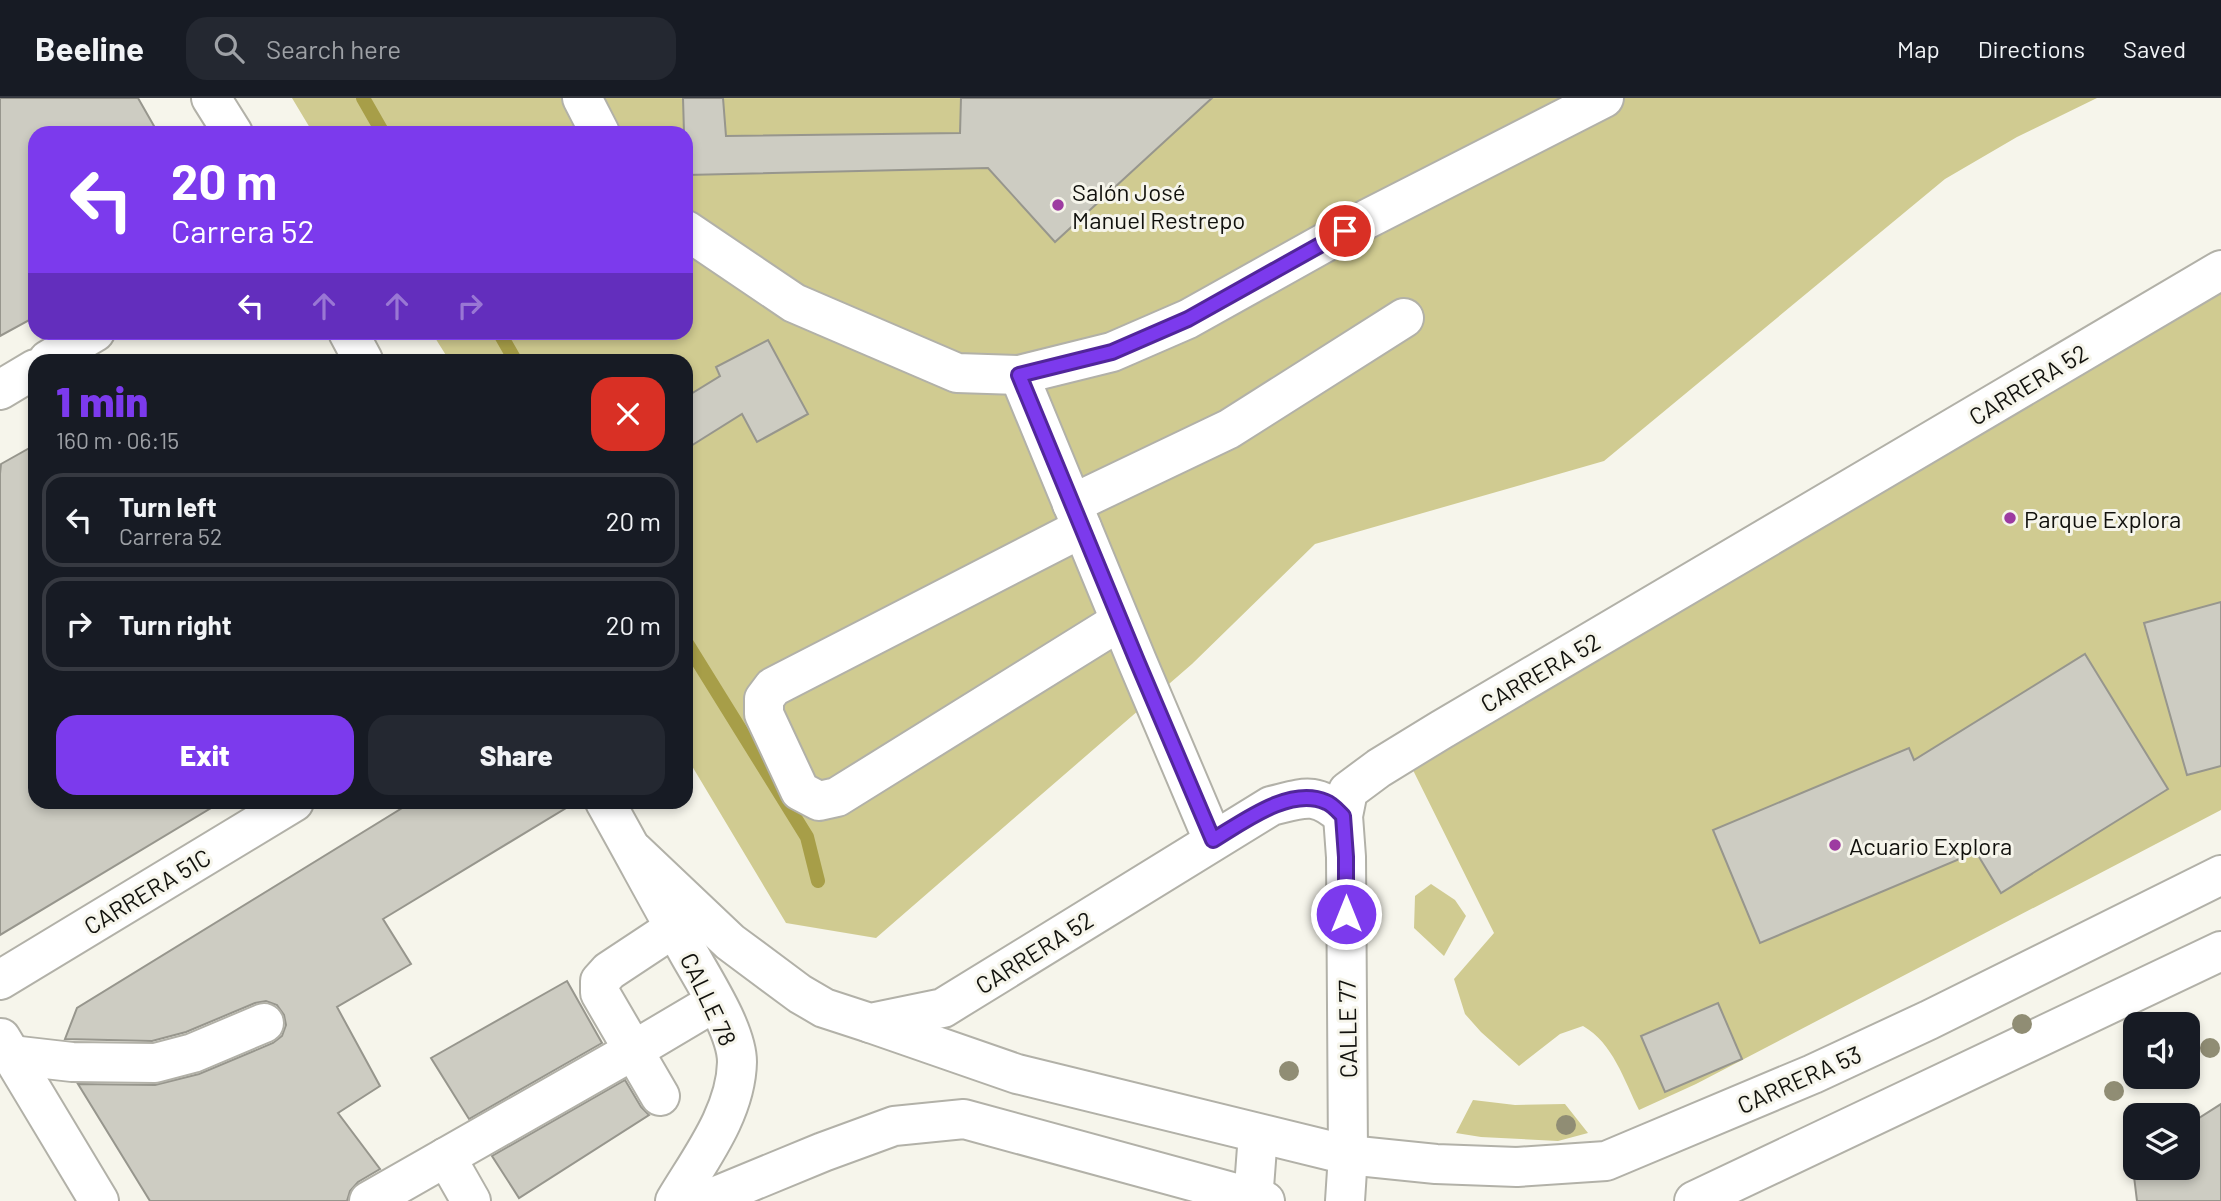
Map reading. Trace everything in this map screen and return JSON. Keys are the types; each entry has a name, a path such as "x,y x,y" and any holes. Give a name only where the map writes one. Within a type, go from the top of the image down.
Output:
{"main road":[{"path":"211,98 229,126"},
{"path":"582,98 596,126"},
{"path":"693,235 794,303 957,373 1019,375 1112,352 1188,319 1367,219 1604,98"},
{"name":"CARRERA 52","path":"870,1023 943,1008 1271,806 1307,797 1327,802 1343,816 1348,791 1396,757 2221,270"},
{"path":"1120,621 837,797 819,801 800,791 765,714 764,699 773,687 1229,429 1404,318"},
{"path":"58,354 82,340"},
{"path":"0,390 28,373"},
{"path":"1019,375 1213,840"},
{"name":"CARRERA 51C","path":"0,980 282,809"},
{"name":"CALLE 78","path":"609,809 734,1041 737,1062 732,1090 720,1125 675,1201"},
{"name":"CALLE 77","path":"1343,816 1346,857 1348,1155 1345,1201"},
{"name":"CARRERA 52","path":"634,851 730,942 800,994 824,1008 1017,1074 1348,1155"},
{"name":"CARRERA 53","path":"1348,1155 1436,1164 1517,1167 1606,1161 1813,1074 1929,1020 2221,875"},
{"path":"660,1096 600,993 600,981 609,971 674,928"},
{"path":"1694,1201 2221,951"},
{"path":"369,1201 715,1002"},
{"path":"6,1045 72,1062 155,1063 193,1053 264,1023"},
{"path":"6,1045 99,1201"},
{"path":"704,1201 894,1126 964,1119 1257,1200 1258,1134"},
{"path":"446,1157 471,1201"}],"shaded area":[{"path":"292,98 2097,98 2017,137 1945,179 1604,461 1315,544 1192,664 876,938 786,923 693,768 693,354 445,354 436,340 693,340 693,126 309,126"},
{"name":"Parque Explora","path":"2221,270 2221,810 1696,1084 1639,1110 1610,1052 1583,1026 1560,1034 1519,1066 1481,1032 1465,1014 1454,979 1494,933 1404,752"},
{"path":"1431,884 1455,900 1466,916 1444,956 1414,928 1415,896"},
{"path":"1473,1100 1515,1105 1565,1104 1588,1133 1558,1141 1456,1133"}],"building":[{"path":"0,98 138,98 154,126 28,126 28,321 0,336"},
{"path":"683,98 723,98 726,136 960,133 961,98 1212,98 1055,242 988,168 693,175 693,126 684,126"},
{"path":"768,340 808,414 757,442 742,414 693,445 693,393 720,376 716,367"},
{"path":"28,449 28,809 209,809 0,935 0,474 1,464"},
{"path":"2221,602 2221,766 2187,775 2144,623"},
{"path":"2085,654 2168,789 2001,893 1976,852 1760,943 1713,830 1909,748 1914,760"},
{"path":"401,809 564,809 383,919 411,964 337,1007 380,1086 338,1113 380,1169 358,1182 350,1191 347,1201 150,1201 78,1084 155,1085 199,1074 273,1043 282,1036 286,1025 284,1015 277,1005 266,1001 255,1003 186,1032 152,1041 65,1039 77,1008"},
{"path":"567,981 602,1043 469,1119 431,1058"},
{"path":"1718,1003 1742,1059 1665,1092 1641,1036"},
{"path":"625,1080 649,1115 519,1198 492,1156"},
{"path":"2221,1104 2221,1201 2137,1201 2134,1180 2200,1180 2200,1117"}],"waterway":[{"path":"363,98 379,126"},
{"path":"504,340 512,354"},
{"path":"693,653 807,837 818,881"}],"place":[{"name":"Salón José Manuel Restrepo","path":"1058,205"},
{"name":"Parque Explora","path":"2010,518"},
{"name":"Acuario Explora","path":"1835,845"}],"route":[{"path":"1345,231 1188,319 1112,352 1019,375 1213,840 1271,806 1307,797 1327,802 1343,816 1346,914"}]}
